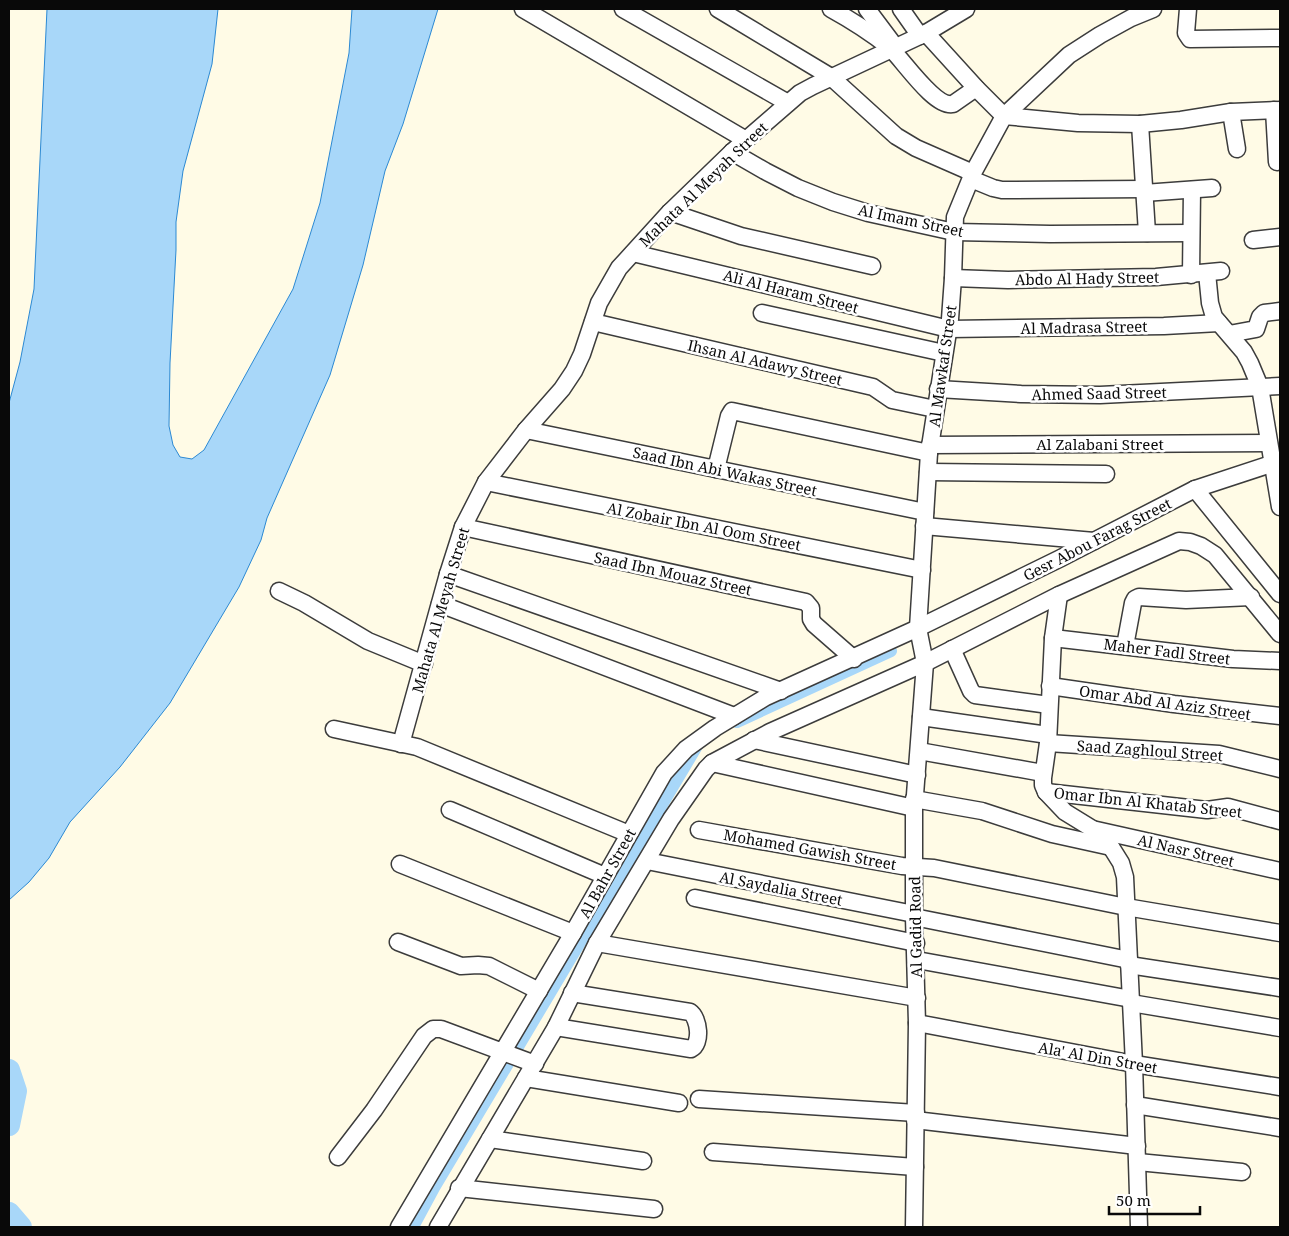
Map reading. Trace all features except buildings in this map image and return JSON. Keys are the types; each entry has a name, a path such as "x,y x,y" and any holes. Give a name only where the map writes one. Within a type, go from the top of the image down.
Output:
{"street":[{"path":"522,9 746,140"},
{"path":"623,9 788,104"},
{"path":"718,9 831,77 896,136 994,188 1002,190 1144,191 1212,188"},
{"path":"830,9 867,29 893,48"},
{"path":"867,9 916,79 943,103 953,104 976,88"},
{"path":"900,9 1004,116 1078,123 1140,124 1231,112 1277,110 1277,162"},
{"name":"Mahata Al Meyah Street","path":"401,744 448,574 463,527 486,482 570,377 582,354 599,303 619,268 670,212 732,152 807,89 923,34 966,9"},
{"name":"Al Mawkaf Street","path":"918,628 930,449 949,329 953,278 954,217 972,176 1004,116 1069,55 1131,18 1153,9"},
{"path":"1188,9 1186,33 1190,39 1280,38"},
{"path":"1231,112 1237,149"},
{"path":"1140,124 1147,233"},
{"name":"Al Imam Street","path":"732,152 798,188 833,202 868,213 954,232 1006,234 1192,233"},
{"path":"1192,190 1192,233 1206,273 1212,310 1224,329 1244,352 1260,387 1270,442 1277,463 1280,507"},
{"path":"670,212 740,236 872,266"},
{"path":"1253,240 1280,237"},
{"name":"Ali Al Haram Street","path":"632,253 949,329"},
{"name":"Abdo Al Hady Street","path":"953,278 1008,280 1156,277 1206,273"},
{"name":"Al Madrasa Street","path":"949,329 1164,326 1224,329 1256,328 1260,317 1264,313 1280,311"},
{"path":"762,313 944,353"},
{"name":"Ihsan Al Adawy Street","path":"593,322 873,387 892,400 935,409"},
{"name":"Ahmed Saad Street","path":"938,390 1100,395 1280,386"},
{"name":"Al Zalabani Street","path":"716,469 729,416 732,411 930,449 1270,442"},
{"name":"Saad Ibn Abi Wakas Street","path":"526,430 716,469 925,519 1094,541"},
{"name":"Gesr Abou Farag Street","path":"918,628 1195,490 1277,463"},
{"path":"928,472 1106,474"},
{"name":"Al Zobair Ibn Al Oom Street","path":"486,482 922,570"},
{"path":"1195,490 1280,594"},
{"name":"Saad Ibn Mouaz Street","path":"463,527 806,602 811,608 810,619 814,624 854,658"},
{"path":"438,1227 459,1188 556,1027 597,943 671,818 706,769 712,764 770,732 925,663 1059,595 1179,541 1201,546 1216,556 1280,634"},
{"path":"448,574 781,690"},
{"path":"279,591 318,610 368,641 424,664"},
{"path":"1059,595 1053,638 1048,739 1043,773 1044,785 1046,792 1065,812 1091,828 1111,847 1121,863 1127,894 1126,907 1138,1154 1139,1227"},
{"path":"1125,646 1135,599 1139,597 1194,600 1251,597"},
{"path":"440,604 734,716"},
{"name":"Al Bahr Street","path":"399,1227 573,933 664,773 686,749 715,728 766,697 918,628"},
{"name":"Al Gadid Road","path":"914,1227 917,960 914,916 914,803 925,663 918,628"},
{"name":"Maher Fadl Street","path":"1053,638 1233,659 1280,661"},
{"path":"952,649 975,695 1049,704"},
{"name":"Omar Abd Al Aziz Street","path":"1050,686 1174,704 1280,716"},
{"name":"Saad Zaghloul Street","path":"921,717 1048,739 1219,754 1280,769"},
{"path":"334,729 417,747 629,834"},
{"path":"754,740 916,775"},
{"path":"919,750 1043,773"},
{"path":"712,764 914,803 982,811 1052,834 1111,847"},
{"name":"Omar Ibn Al Khatab Street","path":"1046,792 1207,810 1228,807 1280,821"},
{"path":"450,810 605,876"},
{"name":"Al Nasr Street","path":"1091,828 1280,871"},
{"name":"Mohamed Gawish Street","path":"699,830 934,868 1126,907 1280,933"},
{"name":"Al Saydalia Street","path":"647,861 1129,963 1280,988"},
{"path":"400,864 573,933"},
{"path":"695,898 916,944"},
{"path":"398,942 461,966 478,964 489,966 539,991"},
{"path":"597,943 917,998"},
{"path":"917,960 1280,1028"},
{"path":"556,1027 691,1049 697,1044 697,1020 694,1014 690,1012 572,993"},
{"name":"Ala' Al Din Street","path":"917,1023 1134,1064 1280,1087"},
{"path":"338,1157 374,1110 428,1032 433,1029 441,1029 535,1064"},
{"path":"526,1078 679,1103"},
{"path":"699,1099 916,1117 1242,1172"},
{"path":"1136,1105 1280,1128"},
{"path":"490,1139 643,1161"},
{"path":"713,1152 914,1167"},
{"path":"459,1188 654,1209"}],"water":[{"path":"47,9 218,9 212,64 183,171 176,222 169,426 173,445 180,457 192,459 204,450 293,289 320,203 349,53 352,9 438,9 403,124 385,171 363,265 330,375 267,518 261,540 239,587 170,703 120,767 70,822 49,858 29,882 9,900 9,403 20,362 34,289"}],"waterway":[{"path":"737,722 891,651"},
{"path":"413,1227 434,1188 700,741"},
{"path":"9,1070 16,1091 9,1125"},
{"path":"9,1213 21,1227"}]}
